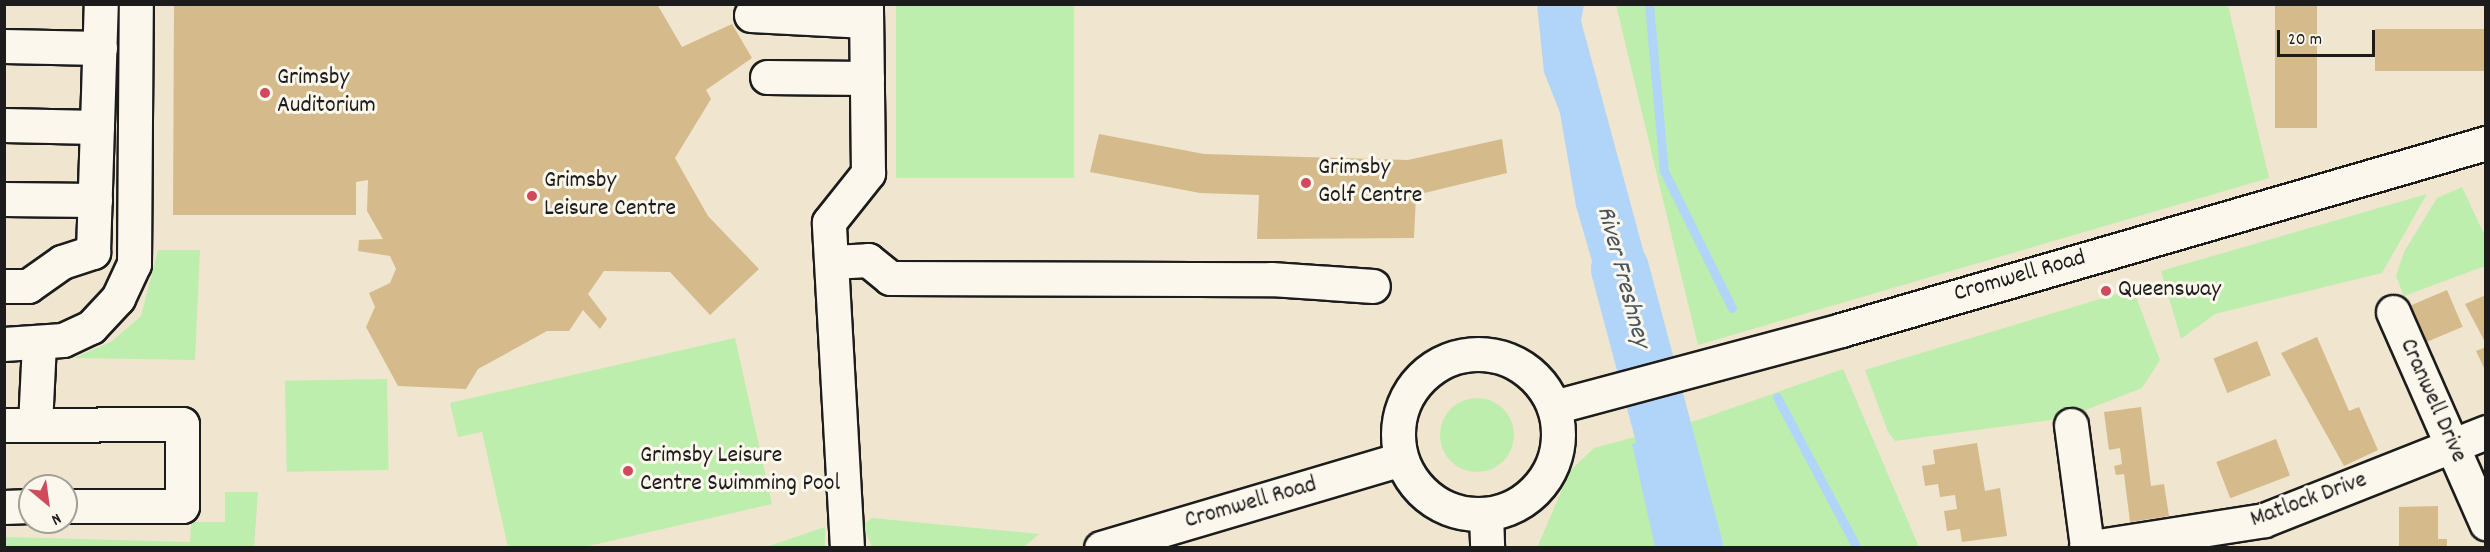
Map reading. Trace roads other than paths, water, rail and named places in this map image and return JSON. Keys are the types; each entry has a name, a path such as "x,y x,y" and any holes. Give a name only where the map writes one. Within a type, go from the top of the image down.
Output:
{"street":[{"path":"4,286 28,286 62,262 93,252 101,4"},
{"path":"4,344 63,340 91,327 118,298 134,264 136,4"},
{"path":"751,15 866,13 868,173 829,222 847,548"},
{"path":"4,46 100,48"},
{"path":"767,77 867,78"},
{"path":"4,125 97,127"},
{"name":"Cromwell Road","path":"1554,407 1613,393 2486,143"},
{"path":"4,199 95,200"},
{"path":"832,262 868,260 890,278 1271,279 1373,286"},
{"name":"Cranwell Drive","path":"2392,312 2486,523"},
{"path":"39,342 20,425 182,424 182,506 78,506"},
{"path":"1465,355 1493,356 1519,365 1539,382 1554,407 1558,435 1553,464 1537,489 1514,506 1486,514 1459,513 1434,502 1414,484 1401,459 1397,432 1403,405 1417,381 1439,364 1465,355"},
{"name":"Matlock Drive","path":"2071,425 2087,547 2124,546 2265,520 2486,432"},
{"name":"Cromwell Road","path":"1101,548 1401,459"},
{"path":"1486,514 1487,548"}],"water":[{"path":"1537,5 1584,5 1581,21 1667,338 1619,354 1576,206 1560,113 1544,72"},
{"path":"1688,430 1711,547 1655,547 1632,444"}],"waterway":[{"path":"1649,4 1664,171 1732,308"},
{"name":"River Freshney","path":"1620,269 1694,548"},
{"path":"1777,397 1857,548"}],"place":[{"name":"Grimsby Auditorium","path":"265,93"},
{"name":"Grimsby Golf Centre","path":"1306,183"},
{"name":"Grimsby Leisure Centre","path":"532,196"},
{"name":"Queensway","path":"2106,291"},
{"name":"Grimsby Leisure Centre Swimming Pool","path":"628,471"}]}
